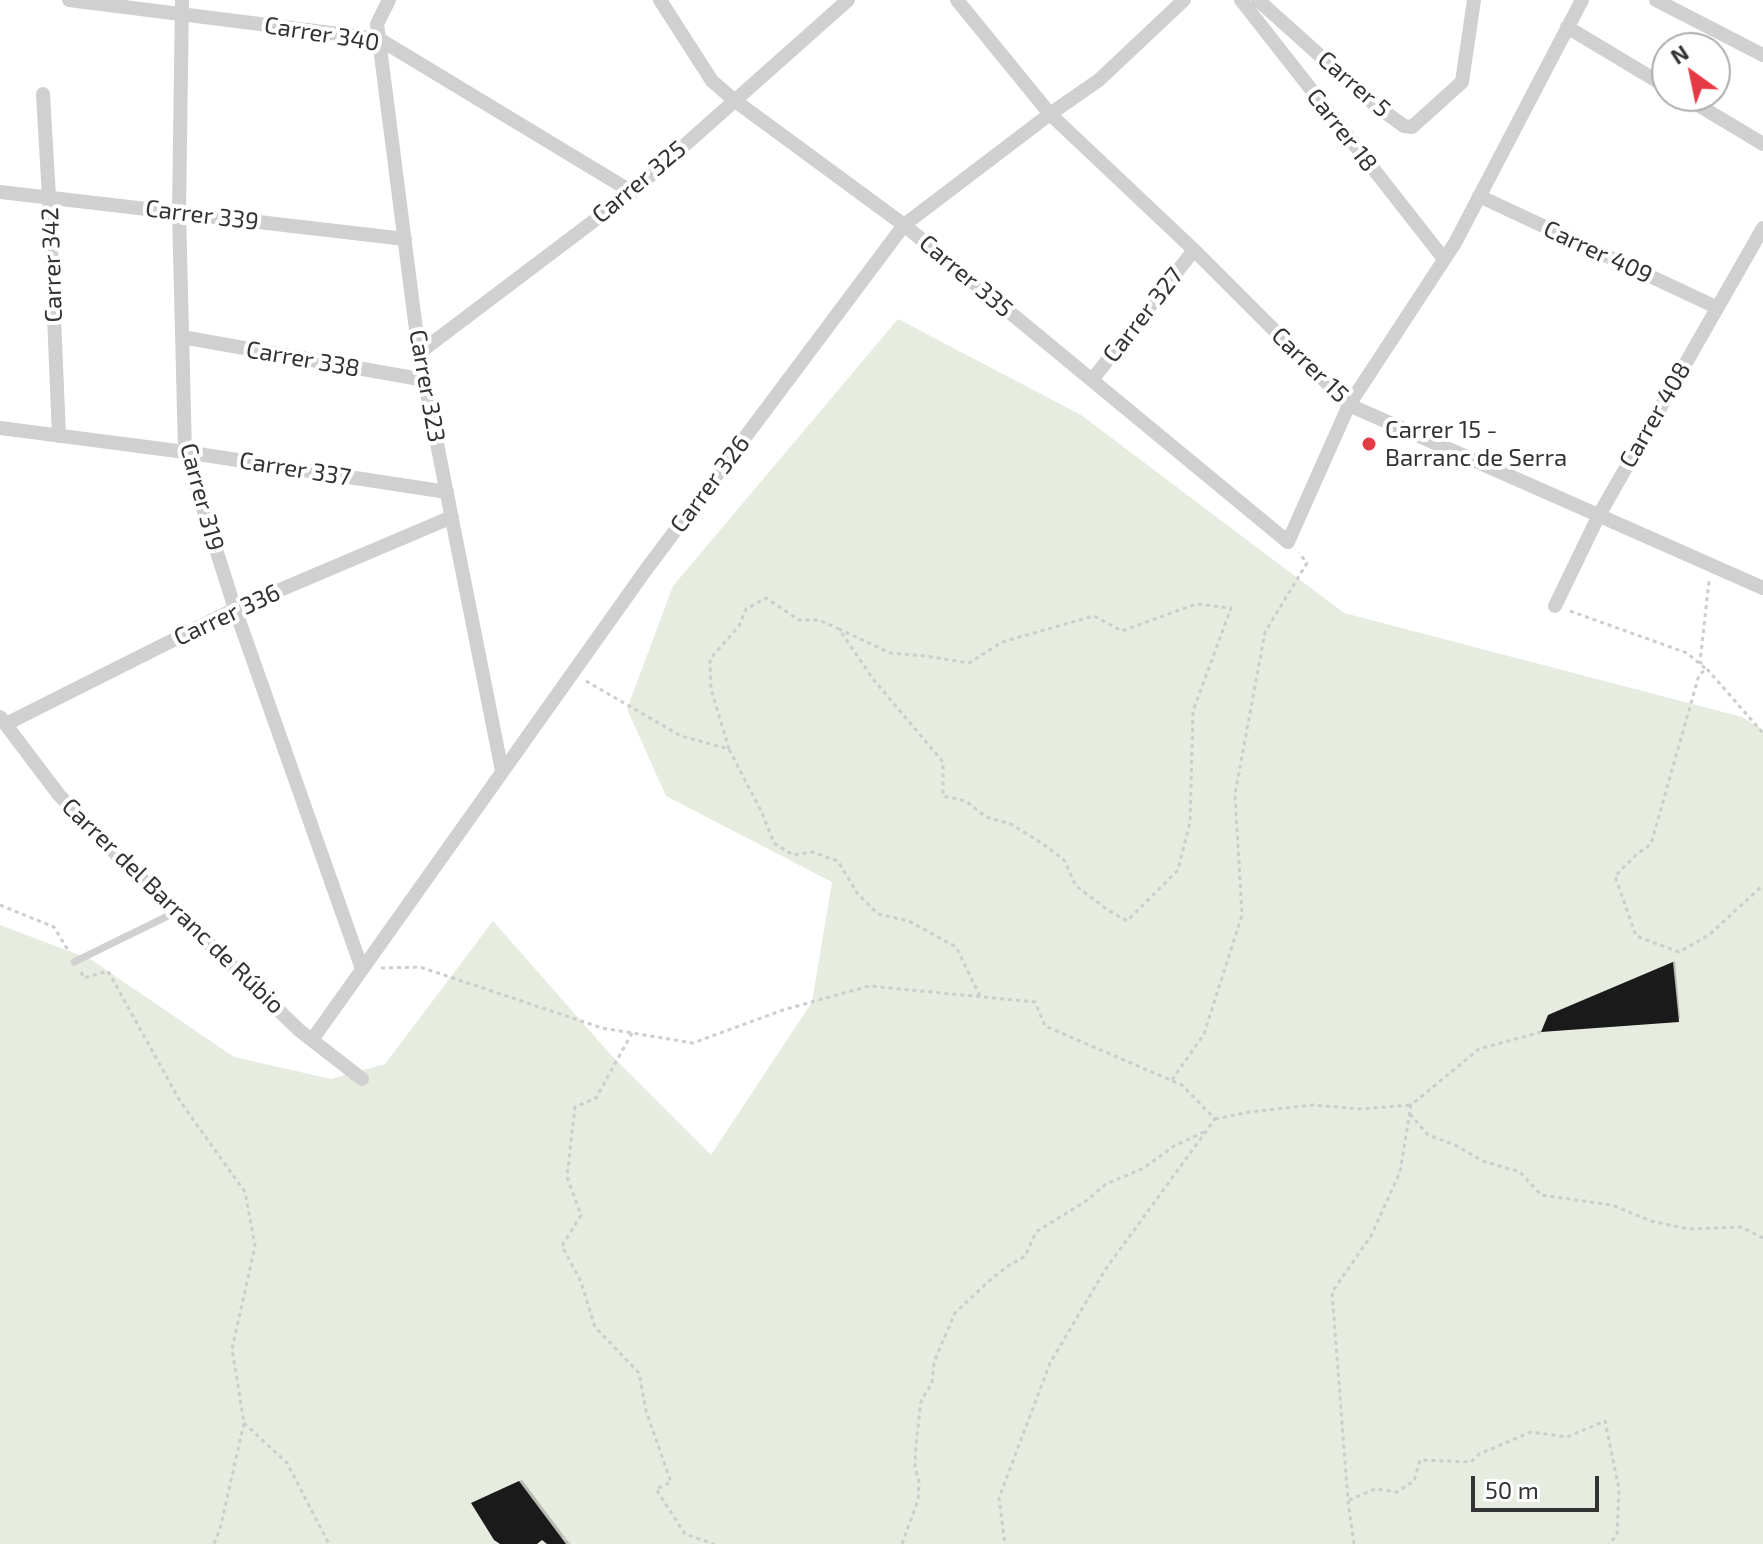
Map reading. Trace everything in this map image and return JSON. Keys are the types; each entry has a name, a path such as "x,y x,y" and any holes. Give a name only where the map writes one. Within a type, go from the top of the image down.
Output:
{"street":[{"name":"Carrer 340","path":"69,0 182,7 379,39 632,192"},
{"name":"Carrer 323","path":"389,0 377,24 419,353 502,771"},
{"name":"Carrer 335","path":"660,0 712,81 734,100 904,225 1288,542"},
{"name":"Carrer 325","path":"419,353 632,192 848,0"},
{"name":"Carrer 15","path":"957,0 1050,114 1194,250 1349,405 1763,588"},
{"name":"Carrer 326","path":"312,1040 645,571 904,225 1099,80 1184,0"},
{"name":"Carrer 18","path":"1241,0 1444,259"},
{"name":"Carrer 5","path":"1258,0 1375,105 1404,126 1412,127 1462,82 1474,0"},
{"path":"1288,542 1349,405 1455,243 1582,0"},
{"path":"1656,0 1763,55"},
{"name":"Carrer 319","path":"182,7 179,212 185,452 235,609 362,969"},
{"path":"1567,27 1651,77"},
{"name":"Carrer 342","path":"43,94 59,436"},
{"path":"1710,112 1763,144"},
{"name":"Carrer 339","path":"0,192 405,239"},
{"name":"Carrer 409","path":"1479,196 1716,307"},
{"name":"Carrer 408","path":"1555,606 1599,515 1763,228"},
{"name":"Carrer 327","path":"1092,380 1194,250"},
{"name":"Carrer 338","path":"182,337 425,380"},
{"name":"Carrer 337","path":"0,428 185,452 447,492"},
{"name":"Carrer 336","path":"3,721 235,609 452,517"},
{"name":"Carrer del Barranc de Rúbio","path":"3,721 59,795 115,853 299,1030 362,1079"}],"lane":[{"path":"74,962 176,912"}],"path":[{"path":"1171,1081 1204,1034 1242,915 1235,794 1265,632 1307,563 1288,542"},
{"path":"1711,565 1700,662 1763,733"},
{"path":"839,629 873,679 943,762 943,796 966,801 986,817 1011,824 1043,844 1064,860 1076,886 1127,921 1178,870 1190,822 1193,711 1231,608 1196,604 1122,631 1094,616 1002,642 969,663 890,653 839,629 819,620 799,620 766,598 746,609 739,626 710,659 711,689 729,749 774,843 793,855 812,852 838,861 857,893 878,914 909,921 956,947 980,997"},
{"path":"1555,606 1687,653 1706,669"},
{"path":"1706,669 1699,675 1651,844 1615,876 1636,936 1679,952 1709,935 1763,885"},
{"path":"572,673 681,736 729,749"},
{"path":"0,905 54,927 84,978 108,971 180,1101 245,1192 255,1246 232,1349 244,1423 214,1544"},
{"path":"362,969 420,967 602,1028 693,1043 783,1010 869,986 1035,1002 1045,1026 1182,1085 1215,1119"},
{"path":"1005,1544 999,1498 1050,1363 1105,1270 1215,1119 1313,1105 1360,1109 1411,1105 1479,1049 1541,1032"},
{"path":"632,1033 596,1098 575,1107 567,1177 581,1215 562,1246 581,1282 595,1327 639,1373 646,1411 671,1482 656,1489 685,1534 714,1544"},
{"path":"1354,1544 1332,1292 1371,1236 1400,1172 1411,1105"},
{"path":"1410,1114 1428,1135 1455,1145 1483,1161 1520,1172 1541,1195 1612,1205 1651,1221 1688,1229 1741,1227 1763,1238"},
{"path":"902,1544 918,1500 915,1455 921,1401 932,1383 934,1362 955,1313 989,1281 1025,1256 1036,1232 1086,1201 1106,1184 1144,1168 1174,1146 1207,1130"},
{"path":"1348,1501 1375,1489 1397,1492 1414,1481 1420,1460 1471,1462 1479,1454 1531,1432 1567,1437 1605,1421 1619,1489 1617,1535 1609,1544"},
{"path":"244,1423 287,1463 329,1544"},
{"path":"563,1537 570,1544"}],"shaded area":[{"path":"898,319 1081,415 1344,613 1742,717 1763,730 1763,1544 0,1544 0,925 90,959 234,1057 331,1079 385,1064 493,921 610,1054 711,1155 812,1002 832,882 666,796 627,709 673,586"}],"building":[{"path":"1673,962 1679,1022 1541,1032 1548,1015"},
{"path":"519,1481 566,1544 547,1544 542,1540 537,1544 500,1544 494,1540 471,1503"}],"place":[{"name":"Carrer 15 - Barranc de Serra","path":"1369,444"}]}
